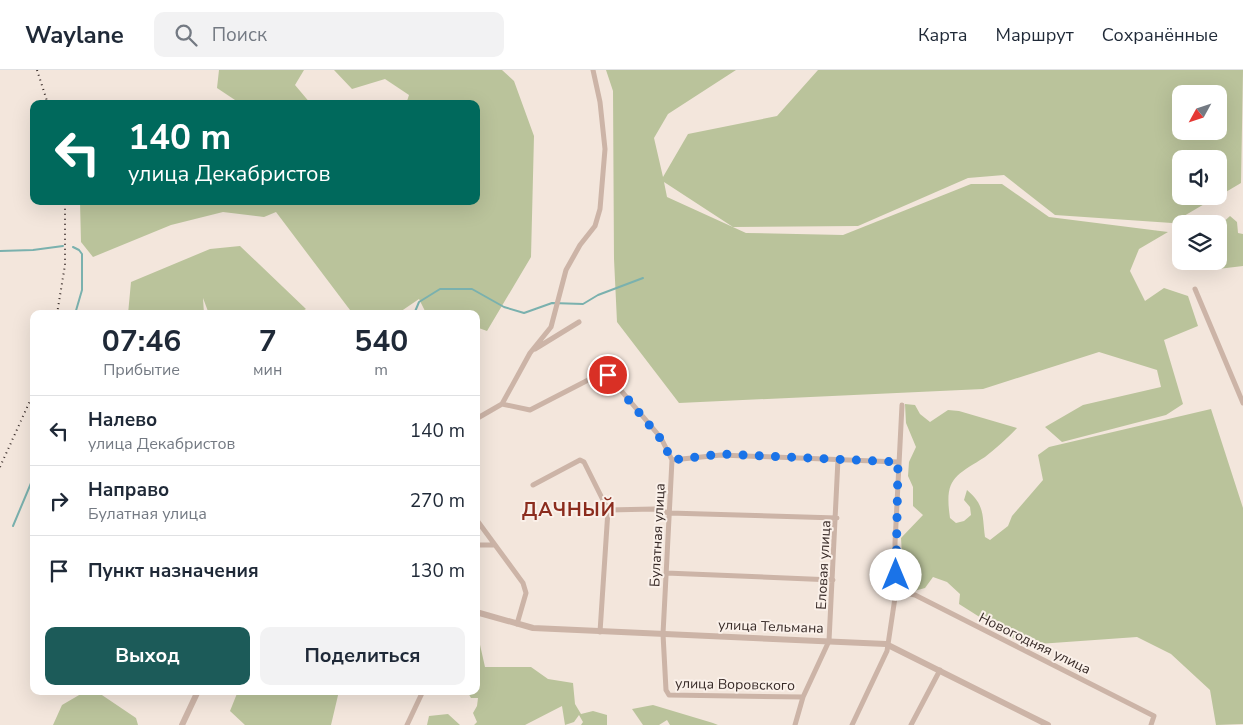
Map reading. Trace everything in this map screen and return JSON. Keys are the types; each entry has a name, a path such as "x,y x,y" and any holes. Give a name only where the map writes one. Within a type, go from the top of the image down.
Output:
{"street":[{"path":"480,417 502,404 530,353 552,327 566,270 580,245 595,226 600,209 605,149 600,102 593,70"},
{"path":"1195,288 1243,403"},
{"path":"530,353 579,322"},
{"path":"502,404 530,410 604,372 660,438 672,460 721,454 898,462"},
{"path":"852,725 887,651 886,644 896,591 898,462 902,405"},
{"name":"Еловая улица","path":"794,725 803,697 829,641 838,459"},
{"path":"533,485 580,460 584,462 608,510 600,632"},
{"name":"Булатная улица","path":"663,634 672,460"},
{"path":"608,510 654,509 669,513 836,518"},
{"path":"480,525 516,571 526,593 517,624"},
{"path":"480,545 494,545"},
{"path":"666,573 833,580"},
{"name":"Новогодняя улица","path":"896,591 915,595 1154,716 1151,725"},
{"name":"улица Тельмана","path":"480,613 533,628 886,644 1048,725"},
{"name":"улица Воровского","path":"663,634 666,690 669,695 803,697"},
{"path":"911,725 940,670"},
{"path":"182,725 196,695"},
{"path":"407,725 421,695"}],"green space":[{"path":"219,70 304,70 295,85 308,100 235,100 217,88"},
{"path":"334,70 502,70 514,81 534,136 531,257 487,331 480,328 480,310 424,310 419,299 403,310 350,310 276,212 264,217 223,212 171,225 93,257 81,242 80,205 480,205 480,100 407,100 409,95 385,79 352,89"},
{"path":"606,70 736,70 668,114 654,138 663,177 688,134 777,116 818,70 1243,70 1241,183 1227,191 1227,150 1172,150 1172,205 1203,205 1186,215 1172,215 1172,223 1055,215 1004,175 968,178 858,226 733,227 664,182 667,197 746,233 843,235 971,184 1002,184 1049,217 1168,232 1139,249 1130,271 1145,301 1164,288 1188,296 1198,326 1164,340 1183,404 1166,415 1062,442 1045,427 1083,405 1161,387 1157,370 1099,352 983,389 679,403 617,322 614,259 613,91"},
{"path":"1230,216 1237,222 1238,233 1243,234 1243,266 1227,268 1227,219"},
{"path":"240,246 306,309 208,310 203,298 204,310 128,310 131,282 210,249"},
{"path":"905,404 915,405 920,414 930,422 948,410 959,411 1017,428 988,454 959,474 951,486 949,494 950,518 956,523 964,521 971,515 970,507 964,500 967,490 973,495 982,511 985,537 990,540 1008,526 1012,516 1043,480 1038,455 1049,447 1211,409 1243,508 1243,724 1216,725 1210,690 1171,654 1137,637 1024,645 959,604 960,594 947,582 933,577 925,588 914,591 903,571 901,538 923,515 913,506 913,487 908,476 909,462 916,447 906,423"},
{"path":"480,645 485,667 531,667 548,679 573,683 575,704 581,714 593,711 607,715 607,725 581,725 583,722 579,715 574,722 565,725 562,706 525,725 474,725 477,722 473,713 477,706 478,698 471,698 469,695 480,695"},
{"path":"79,695 102,695 136,718 138,725 53,725 62,705"},
{"path":"236,695 338,695 331,725 245,725 230,711"},
{"path":"653,705 718,725 670,725 667,720 659,725 643,725 632,709"},
{"path":"448,714 460,725 427,725 429,716"}],"waterway":[{"path":"0,251 33,250 63,246"},
{"path":"73,247 82,254 82,290 76,310"},
{"path":"416,310 419,302 440,289 472,289 504,307 524,313 552,303 583,304 598,295 643,278"},
{"path":"13,526 30,486"}],"railway":[{"path":"37,70 47,100"},
{"path":"58,310 65,265 65,205"},
{"path":"0,467 30,401"}],"district":[{"name":"ДАЧНЫЙ","path":"569,509"}],"route":[{"path":"608,375 660,438 672,460 721,454 898,462 896,575"}]}
